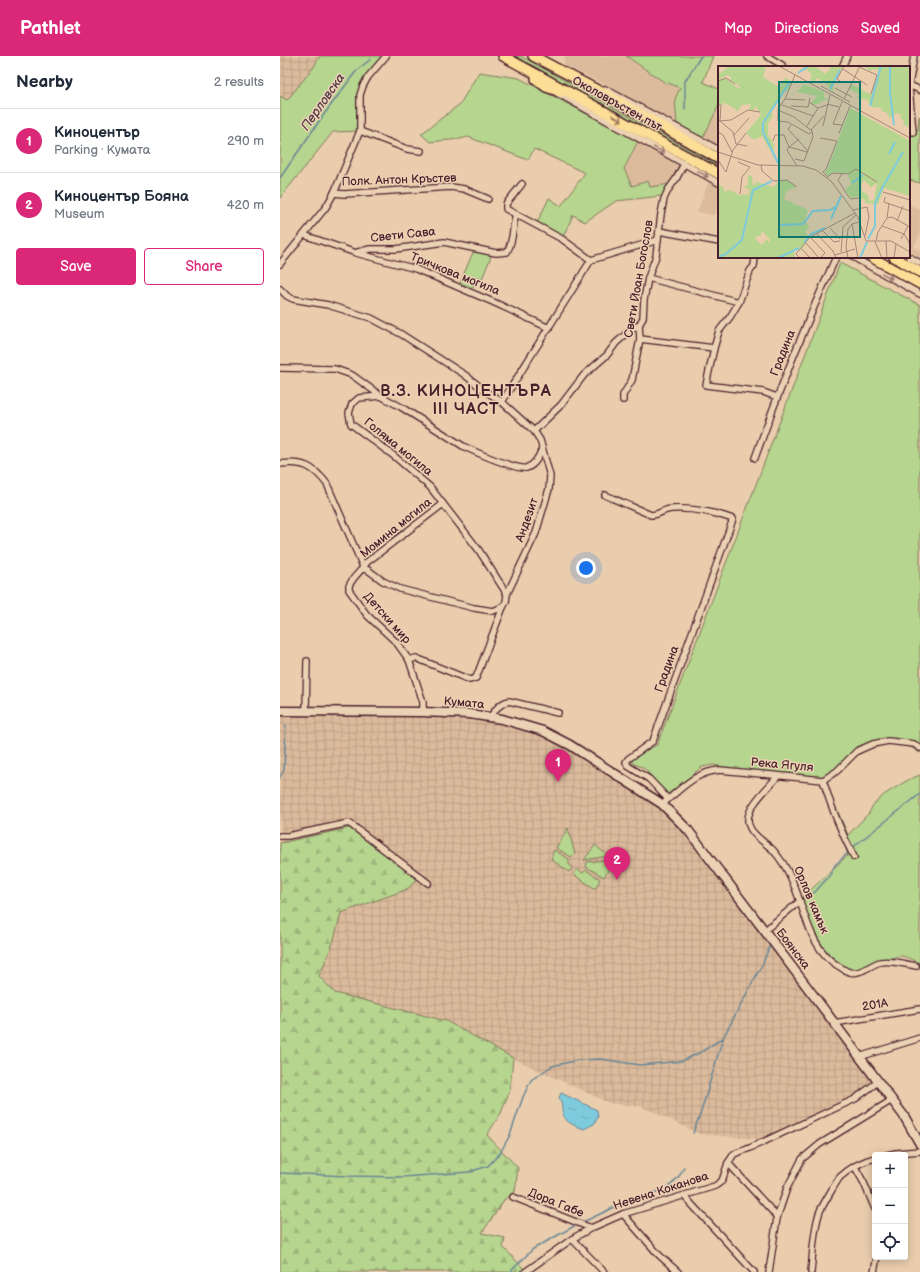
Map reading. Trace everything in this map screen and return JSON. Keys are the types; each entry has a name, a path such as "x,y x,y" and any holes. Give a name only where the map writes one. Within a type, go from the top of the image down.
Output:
{"highway":[{"name":"Околовръстен път","path":"503,56 718,173"},
{"name":"Околовръстен път","path":"533,56 718,158"},
{"path":"518,64 546,88 583,100"},
{"path":"631,109 656,116"},
{"path":"674,126 699,148"},
{"path":"873,258 920,284"},
{"path":"896,258 920,271"},
{"path":"905,258 920,271"}],"main road":[{"name":"Кумата","path":"280,711 423,712 469,714 502,719 543,731 576,749 630,784"},
{"name":"Боянска","path":"630,784 665,802 688,830 859,1057 879,1081 906,1119 920,1144"}],"street":[{"path":"280,264 304,235 334,193 360,131 360,95 363,86 368,77 386,56"},
{"path":"767,56 782,65"},
{"path":"842,66 847,56"},
{"path":"910,80 914,56 920,59"},
{"path":"545,62 579,76 718,149"},
{"path":"910,86 920,90"},
{"path":"546,88 718,182"},
{"path":"910,96 914,132"},
{"path":"913,125 920,128"},
{"path":"360,131 407,149 421,151"},
{"name":"Свети Йоан Богослов","path":"624,400 623,395 632,380 640,339 640,325 643,318 644,300 648,278 656,256 664,198 676,180 684,164"},
{"path":"522,184 506,204 506,209 562,239 591,260"},
{"name":"Полк. Антон Кръстев","path":"334,193 344,194 451,187 459,188 488,199"},
{"name":"Свети Сава","path":"356,253 370,249 396,249 444,242 496,252 507,252 512,245 516,214"},
{"path":"659,231 718,242"},
{"name":"Тричкова могила","path":"304,235 356,253 416,269 494,302 549,328"},
{"path":"502,402 591,260 658,240"},
{"path":"755,258 754,266 750,271 739,302 730,318 719,331 706,385 763,392 777,397"},
{"name":"Градина","path":"755,458 777,397 836,258"},
{"path":"855,258 920,294"},
{"path":"910,258 920,263"},
{"path":"648,278 739,302"},
{"path":"280,289 287,296 293,298 328,305 371,318 432,353 502,402 534,431 540,440 542,449 532,465 525,468 515,466 473,451 446,436 381,396 352,375 335,369 280,368"},
{"path":"534,431 561,405 584,375 607,355 616,343 633,328 640,325"},
{"path":"640,339 714,348"},
{"name":"Голяма могила","path":"381,396 359,398 352,404 349,413 351,424 394,456 430,487 478,549 507,594"},
{"name":"Андезит","path":"507,594 536,533 549,489 550,476 542,449"},
{"path":"280,464 302,464 311,468 327,484 364,569 368,570 383,581 400,589 480,609 493,611 503,607"},
{"name":"Градина","path":"605,495 651,515 655,515 670,508 702,511 733,518 653,742 628,759 626,762 628,766 649,779 665,802"},
{"name":"Момина могила","path":"364,569 367,562 443,504"},
{"name":"Детски мир","path":"364,569 360,571 350,582 349,590 367,615 396,642 409,660 423,702 423,712"},
{"path":"409,660 416,658 470,680 476,678 506,602 507,594"},
{"path":"306,711 307,661"},
{"path":"490,717 495,709 506,702 558,714"},
{"name":"Река Ягуля","path":"665,802 702,774 709,771 720,770 822,780 837,772 857,752 873,744 888,741 914,744 920,748"},
{"name":"Орлов камък","path":"778,776 749,812 748,822 755,834 773,850 790,875 811,931 828,959 849,972 858,972 880,962 916,966"},
{"path":"822,780 828,800 841,832 854,857"},
{"path":"280,836 288,836 349,823 428,883"},
{"path":"764,931 800,901"},
{"name":"201А","path":"834,1023 920,1009"},
{"path":"859,1057 920,1038"},
{"name":"Невена Коканова","path":"526,1272 572,1239 591,1228 623,1214 715,1186 722,1181 728,1163 734,1154 855,1099 879,1081"},
{"path":"769,1272 777,1218 787,1188 802,1159 820,1144 892,1100"},
{"path":"908,1152 920,1151"},
{"path":"811,1272 816,1226 820,1211 839,1178 867,1160 872,1159"},
{"path":"728,1163 777,1218"},
{"path":"855,1167 872,1202"},
{"path":"684,1196 754,1272"},
{"name":"Дора Габе","path":"513,1197 591,1228"},
{"path":"623,1214 659,1255 678,1272"},
{"path":"572,1239 604,1272"},
{"path":"874,1272 876,1260"}],"shaded area":[{"path":"280,56 320,56 313,68 287,100 280,96"},
{"path":"565,56 627,56 629,59 667,84 668,82 680,88 675,99 677,124 610,87 564,65"},
{"path":"718,107 718,146 703,138"},
{"path":"638,141 680,165 675,179 670,184 650,188 648,181 632,186 624,169"},
{"path":"709,181 718,186 718,207 714,215 697,212"},
{"path":"910,205 920,210 920,235 913,248 920,249 920,258 910,253 912,248 910,247"},
{"path":"280,711 469,714 543,731 662,804 688,830 879,1081 855,1099 767,1140 700,1134 643,1107 609,1103 513,1058 446,1021 335,993 319,976 333,943 341,913 408,889 280,843"}],"green space":[{"path":"320,56 380,56 384,59 363,86 360,131 333,132 280,198 280,96 287,100 313,68"},
{"path":"515,56 521,56 718,165 718,167"},
{"path":"626,56 713,56 703,82 718,89 718,107 703,138 677,124 675,99 680,88 668,83 667,84"},
{"path":"479,72 519,78 638,141 624,169 632,186 648,181 650,187 670,184 662,196 616,201 585,222 573,215 563,237 537,223 549,198 561,206 585,173 534,149 528,160 468,137 430,142 421,134 460,104"},
{"path":"919,116 920,183 910,180 910,127 918,130"},
{"path":"474,250 492,254 482,279 476,278 473,288 460,283"},
{"path":"840,263 920,305 920,753 909,746 892,743 872,746 855,757 825,783 848,835 869,813 873,805 885,794 908,780 920,775 920,963 900,956 862,968 850,968 839,964 830,956 815,933 802,898 848,855 820,779 761,773 713,765 702,767 667,795 644,768 632,763 633,757 657,745"},
{"path":"349,828 418,877 408,889 341,913 333,943 319,976 335,993 446,1021 513,1058 510,1090 501,1113 487,1135 518,1168 515,1192 504,1200 482,1233 505,1238 503,1247 526,1271 525,1272 280,1272 280,843"},
{"path":"568,828 575,854 571,857 556,848"},
{"path":"595,845 608,856 584,860"},
{"path":"554,850 569,859 569,864 572,868 569,872 551,859"},
{"path":"615,859 604,877 586,867 587,862"},
{"path":"577,869 583,873 586,870 600,879 596,888 574,875"}],"water":[{"path":"561,1093 597,1110 598,1117 594,1124 584,1129 571,1124 566,1120 559,1098"}],"waterway":[{"path":"685,110 685,81 701,56"},
{"name":"Перловска","path":"280,178 322,117 357,70 371,59"},
{"name":"Перловска","path":"280,777 284,770 286,726"},
{"path":"853,847 920,794"},
{"path":"807,898 816,891 830,875 835,865 849,852"},
{"path":"693,1133 701,1112 723,1038 763,963 770,945"},
{"path":"280,1173 403,1177 469,1172 488,1166 500,1153 510,1135 523,1097 531,1080 552,1066 579,1060 601,1059 640,1065 682,1061 701,1052 723,1038"},
{"path":"581,1223 617,1206 662,1190 671,1185 680,1175 684,1167"},
{"path":"510,1272 533,1249 578,1224"}],"place":[{"name":"Киноцентър","path":"558,782"},
{"name":"Киноцентър Бояна","path":"617,880"}],"district":[{"name":"В.З. КИНОЦЕНТЪРА ІІІ ЧАСТ","path":"466,400"}]}
